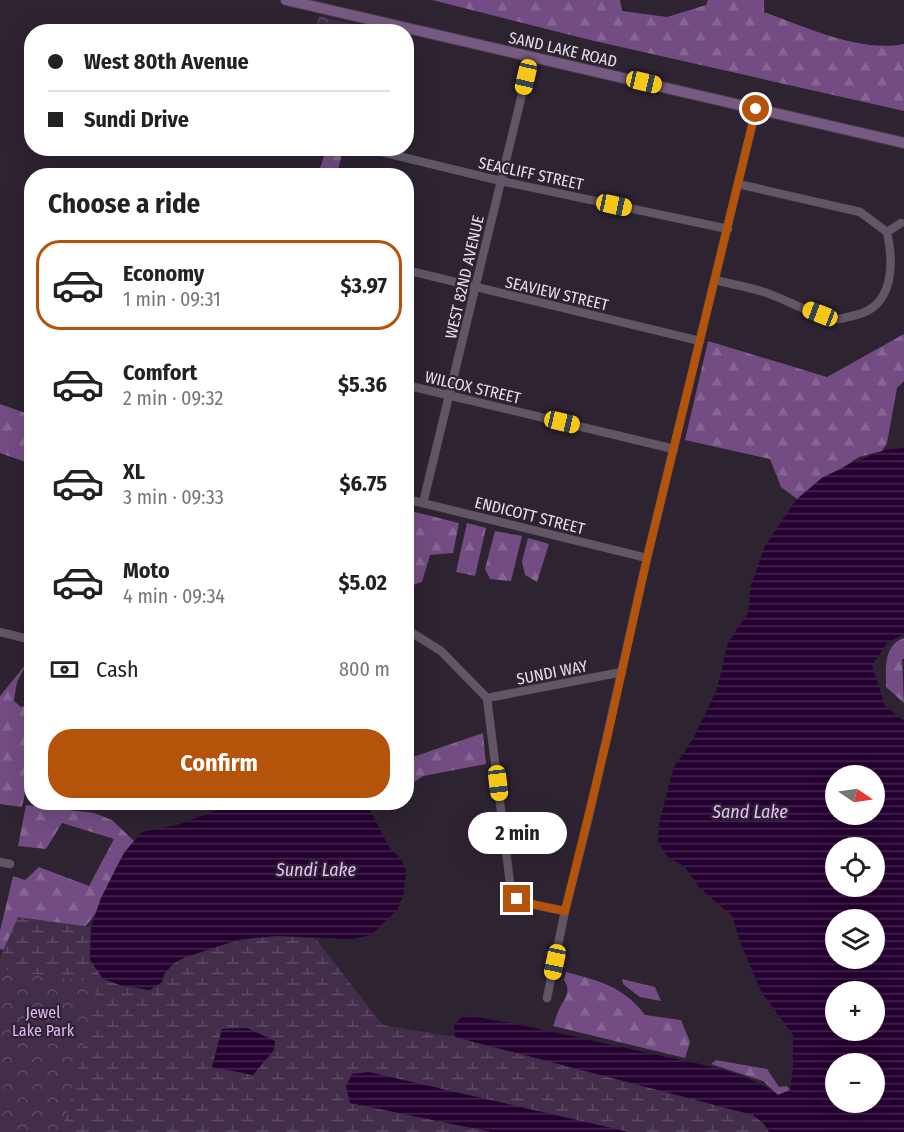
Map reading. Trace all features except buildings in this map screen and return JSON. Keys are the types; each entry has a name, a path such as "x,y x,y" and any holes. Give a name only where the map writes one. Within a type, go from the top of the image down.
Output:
{"main road":[{"name":"SAND LAKE ROAD","path":"286,0 389,24"},
{"name":"SAND LAKE ROAD","path":"414,30 904,143"}],"street":[{"name":"WEST 82ND AVENUE","path":"423,503 531,57"},
{"path":"547,998 647,558 756,109"},
{"name":"SEACLIFF STREET","path":"398,156 501,181 728,229"},
{"path":"715,280 763,292 839,319 867,312 877,306 885,292 891,271 891,249 887,232 860,212 738,184"},
{"path":"887,232 901,223"},
{"name":"SEAVIEW STREET","path":"414,272 700,341"},
{"name":"WILCOX STREET","path":"414,387 674,449"},
{"name":"ENDICOTT STREET","path":"414,501 647,558"},
{"path":"0,632 24,638"},
{"path":"414,634 441,651 487,698 511,891 517,899 527,903 565,911"},
{"name":"SUNDI WAY","path":"487,698 622,672"},
{"path":"0,862 10,864"}],"green space":[{"path":"432,0 620,0 622,11 667,17 706,5 708,0 764,0 764,12 833,37 869,45 904,44 904,111 590,40"},
{"path":"319,16 353,24 317,24"},
{"path":"324,156 341,156 339,168 320,168"},
{"path":"904,334 904,381 897,388 887,443 882,451 859,457 822,478 797,499 781,487 770,459 685,440 708,341 827,377"},
{"path":"0,404 24,413 24,462 0,453"},
{"path":"414,512 459,523 453,553 430,555 422,582 414,585"},
{"path":"467,523 486,528 475,576 456,572"},
{"path":"495,531 522,536 511,581 490,579 485,569"},
{"path":"528,538 549,544 537,582 525,575 522,561"},
{"path":"904,638 904,659 902,659 904,703 886,687 886,673 887,658 892,646"},
{"path":"24,667 17,682 14,701 21,707 24,706 24,797 22,807 0,804 0,696"},
{"path":"483,733 486,764 423,776 414,782 414,757"},
{"path":"25,810 68,810 94,813 112,820 134,841 117,866 94,915 78,934 16,938 3,950 0,949 0,931 13,876 25,880 39,867 89,886 114,839 62,823 46,849 18,846"},
{"path":"18,917 91,927 90,960 162,982 166,972 174,963 209,948 268,937 315,938 383,1025 493,1046 753,1115 764,1124 769,1132 0,1132 0,958"},
{"name":"Jewel Lake Park","path":"0,969 98,983 62,1132 0,1132"},
{"path":"566,972 610,986 628,997 645,1015 681,1020 690,1042 685,1058 553,1026 567,993 564,980"},
{"path":"622,979 655,987 661,1001 640,997 623,984"},
{"path":"716,1060 767,1069 779,1087 787,1086 790,1090 778,1095 763,1081 711,1064"}],"water":[{"name":"Sand Lake","path":"904,448 904,634 887,643 872,665 885,706 904,721 904,1132 769,1132 764,1124 753,1115 455,1037 454,1025 464,1015 512,1023 718,1068 750,1079 778,1095 790,1090 793,1069 793,1035 762,993 739,939 732,916 699,887 685,867 668,857 658,842 659,823 674,767 693,739 717,689 728,643 748,613 751,585 765,546 796,500 822,478 885,450"},
{"name":"Sundi Lake","path":"217,810 370,810 389,847 401,859 406,870 404,892 397,910 371,935 353,939 277,936 241,939 174,963 164,974 162,982 150,990 123,986 103,979 90,960 91,927 101,898 124,853 142,832 177,825"},
{"path":"247,1028 275,1041 274,1050 253,1075 212,1067 222,1029"},
{"path":"369,1072 629,1132 491,1132 350,1103 346,1086 352,1074"}],"route":[{"path":"517,899 565,911 607,739 647,558 756,109"}]}
